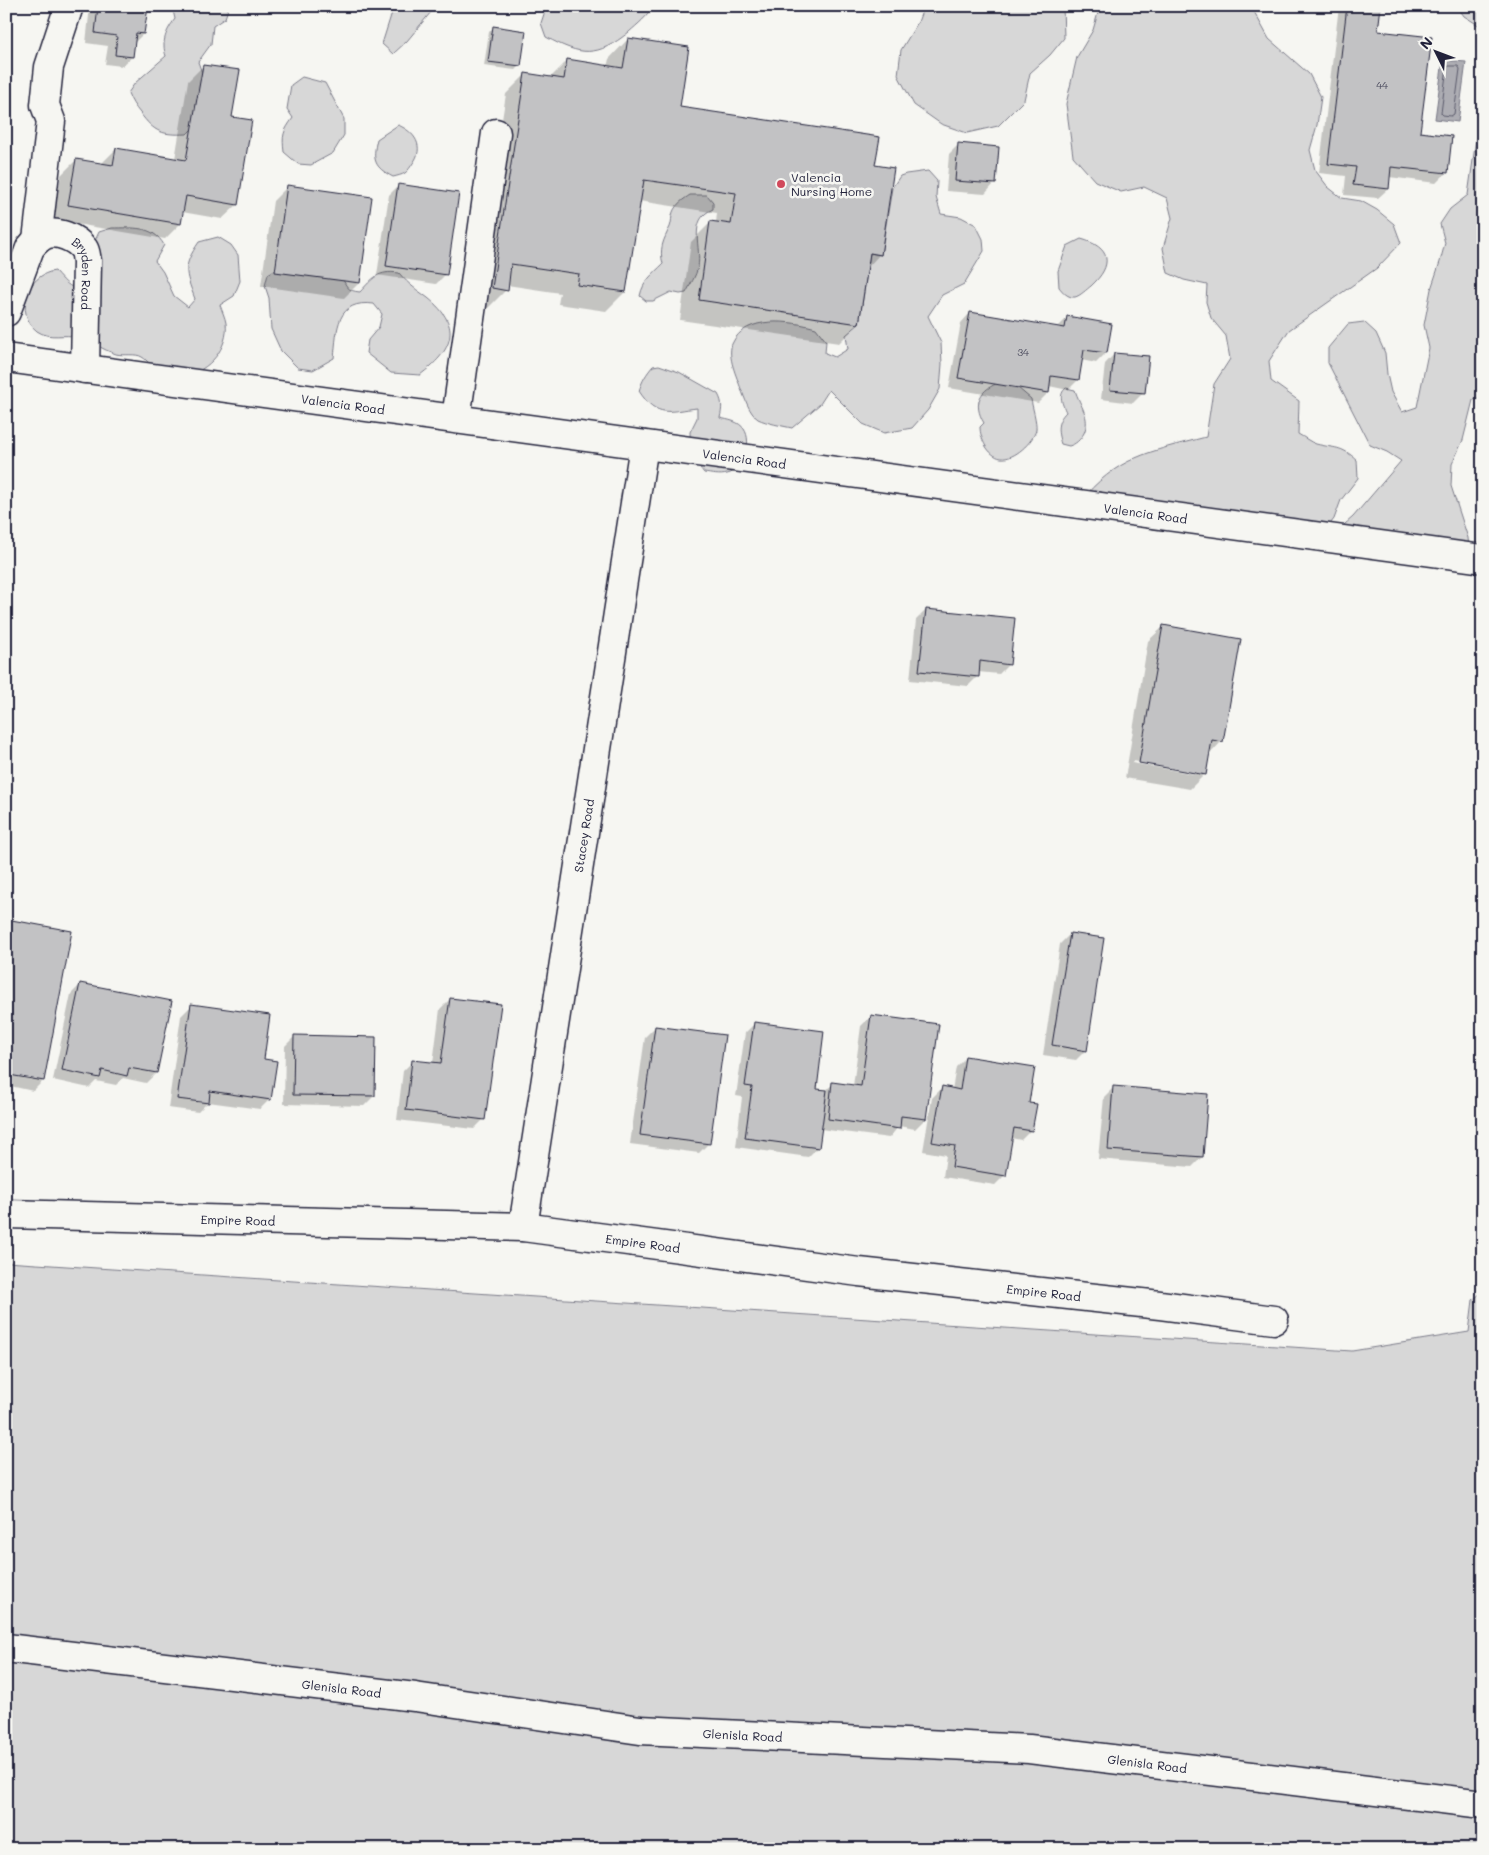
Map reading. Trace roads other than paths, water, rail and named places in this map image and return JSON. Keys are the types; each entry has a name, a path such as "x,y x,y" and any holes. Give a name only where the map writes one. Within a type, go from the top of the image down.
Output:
{"street":[{"path":"6,312 30,248 37,240 51,121 45,105 49,67 69,6"},
{"path":"456,419 496,133"},
{"name":"Bryden Road","path":"37,240 53,233 61,234 69,237 84,250 87,261 85,369"},
{"name":"Valencia Road","path":"6,358 1483,559"},
{"name":"Stacey Road","path":"523,1227 644,445"},
{"name":"Empire Road","path":"6,1214 523,1227 859,1272 1160,1305 1274,1320"},
{"name":"Glenisla Road","path":"6,1648 414,1697 640,1730 1028,1749 1483,1804"}],"water":[{"path":"1443,60 1466,62 1458,122 1435,119"}],"place":[{"name":"Valencia Nursing Home","path":"781,184"}]}
